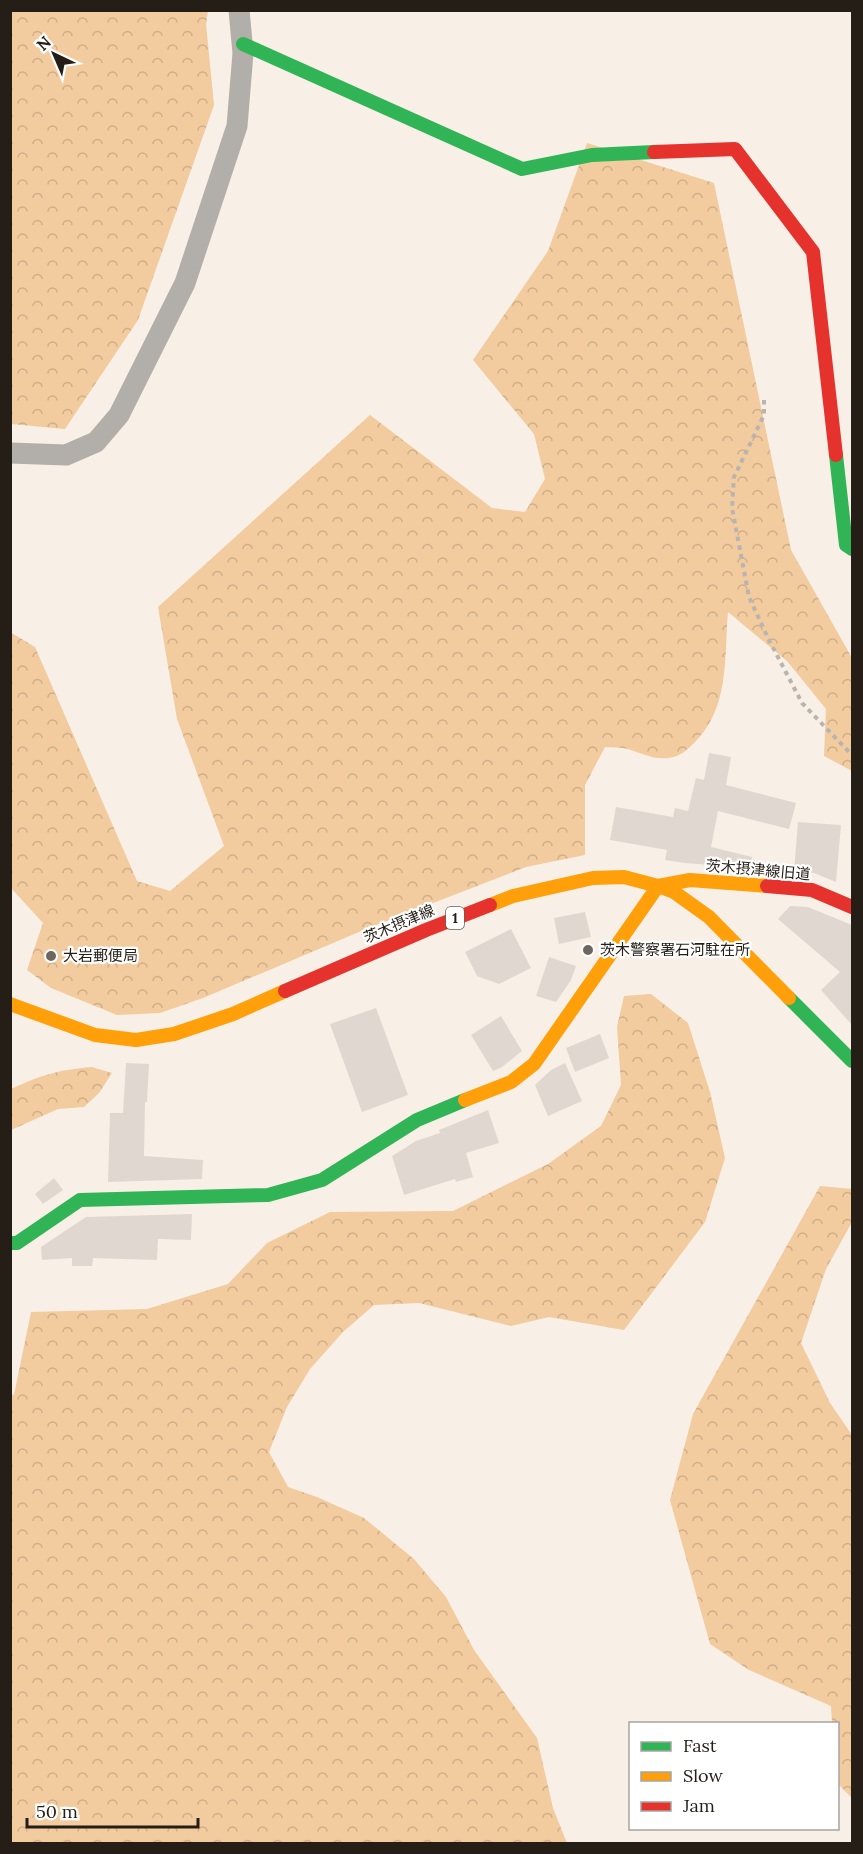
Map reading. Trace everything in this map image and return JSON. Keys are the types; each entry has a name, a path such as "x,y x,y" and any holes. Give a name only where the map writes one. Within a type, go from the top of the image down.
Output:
{"street":[{"path":"10,453 66,455 96,442 119,415 185,283 237,126 243,53 239,10"},
{"path":"243,44 522,169 592,155 735,149 813,252 846,544 852,549"},
{"name":"茨木摂津線","path":"10,1004 95,1035 136,1040 174,1034 233,1014 426,930 513,897 593,878 624,877 674,892 710,917 852,1061"},
{"name":"茨木摂津線旧道","path":"658,886 690,880 812,890 852,907"},
{"path":"10,1243 17,1243 80,1200 268,1195 322,1180 417,1120 511,1082 534,1064 658,886"}],"path":[{"path":"765,400 764,416 735,477 732,508 749,597 802,703 852,755"}],"green space":[{"path":"10,11 208,11 206,24 214,105 138,320 65,429 11,424"},
{"path":"587,143 714,183 791,550 852,658 852,771 824,756 826,709 787,661 728,612 725,664 720,697 706,728 686,750 672,757 658,758 625,748 605,747 585,785 585,855 526,867 366,929 203,998 160,1013 117,1015 51,988 27,970 43,923 11,888 10,632 35,647 137,881 170,891 224,846 177,719 158,607 370,415 492,508 525,512 545,479 534,434 473,360 548,251"},
{"path":"651,994 688,1023 710,1092 725,1158 705,1222 624,1330 549,1317 511,1326 419,1303 374,1305 343,1332 310,1369 287,1407 269,1452 288,1487 364,1518 414,1559 446,1597 474,1650 537,1738 553,1808 567,1843 11,1843 10,1394 14,1395 31,1312 147,1309 228,1284 267,1243 330,1212 453,1211 548,1164 601,1126 621,1085 617,1027 624,996"},
{"path":"92,1067 112,1073 99,1093 84,1107 58,1109 11,1130 11,1089 50,1074"},
{"path":"820,1186 852,1189 852,1222 826,1269 801,1343 830,1403 852,1435 852,1798 839,1785 839,1722 832,1722 831,1706 749,1670 710,1644 670,1500 693,1414"}],"building":[{"path":"709,753 731,757 726,785 796,803 789,829 718,811 711,847 752,857 750,868 665,860 667,850 610,840 616,807 673,817 675,808 688,811 696,778 704,780"},
{"path":"798,822 841,825 836,882 814,873 794,871"},
{"path":"790,906 808,907 852,925 852,1025 821,990 840,972 778,919"},
{"path":"585,912 591,937 559,944 554,918"},
{"path":"511,929 531,968 499,984 477,976 465,952"},
{"path":"549,957 576,966 571,980 556,1002 536,996"},
{"path":"376,1008 408,1095 362,1112 330,1024"},
{"path":"501,1016 522,1051 502,1067 493,1071 471,1035"},
{"path":"600,1034 609,1058 575,1072 566,1048"},
{"path":"126,1063 149,1064 147,1102 145,1102 144,1156 203,1160 202,1179 108,1182 110,1113 123,1113"},
{"path":"565,1063 582,1101 548,1116 535,1085 551,1070"},
{"path":"488,1110 499,1143 466,1153 473,1177 456,1182 455,1179 404,1195 392,1156 416,1141 440,1133 439,1130"},
{"path":"54,1178 63,1190 43,1204 35,1194"},
{"path":"192,1214 191,1240 158,1239 157,1260 93,1258 92,1266 72,1266 72,1258 42,1260 41,1247 86,1217"}],"traffic: fast":[{"path":"243,44 522,169 592,155 654,152"},
{"path":"836,455 846,545 852,549"},
{"path":"789,998 852,1061"},
{"path":"10,1243 17,1243 80,1200 268,1195 322,1180 417,1120 465,1100"}],"traffic: slow":[{"path":"490,905 513,896 593,878 624,877 658,886 674,892 709,917 789,998"},
{"path":"465,1100 511,1082 534,1064 658,886 690,880 767,886"},
{"path":"10,1004 95,1035 136,1040 174,1034 233,1014 285,991"}],"traffic: jam":[{"path":"654,152 735,149 813,252 836,455"},
{"path":"767,886 812,890 852,907"},
{"path":"285,991 490,905"}],"place":[{"name":"茨木警察署石河駐在所","path":"588,950"},
{"name":"大岩郵便局","path":"51,956"}]}
